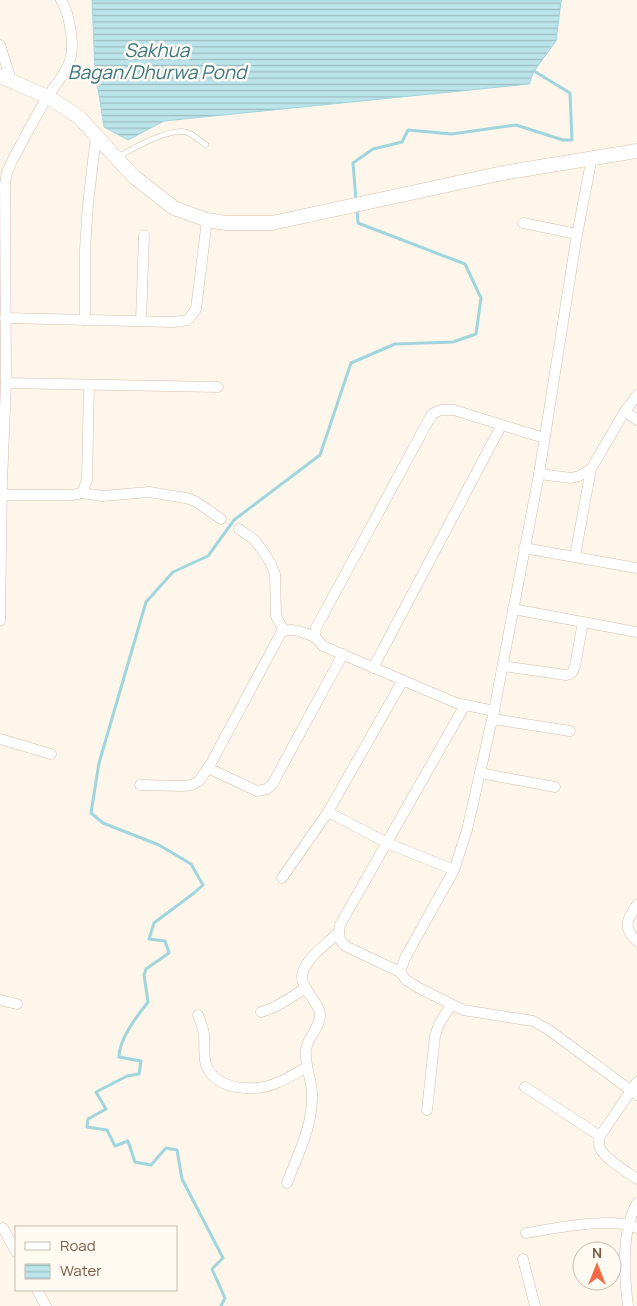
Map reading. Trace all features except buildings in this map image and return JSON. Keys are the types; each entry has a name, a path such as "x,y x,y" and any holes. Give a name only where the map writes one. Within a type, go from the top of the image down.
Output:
{"street":[{"path":"0,621 1,495 6,383 4,340 5,184 7,172 12,161 48,97 67,68 73,48 66,6 61,0"},
{"path":"0,45 6,78 48,97 79,117 133,176 174,208 208,220 241,224 272,223 503,173 637,150"},
{"path":"85,320 86,231 96,136"},
{"path":"400,972 405,958 454,870 467,830 494,715 539,474 577,234 592,158"},
{"path":"5,318 141,321 188,320 196,309 208,220"},
{"path":"523,223 577,234"},
{"path":"141,321 144,235"},
{"path":"6,383 218,387"},
{"path":"82,493 87,480 89,385"},
{"path":"575,556 591,469 625,411 637,395"},
{"path":"315,637 316,628 432,414 441,410 454,410 544,438"},
{"path":"625,411 637,420"},
{"path":"372,668 501,426"},
{"path":"539,474 571,478 591,469"},
{"path":"1,495 72,495 82,493 102,496 149,492 195,501 221,519"},
{"path":"239,529 255,540 270,562 275,574 276,616 284,631"},
{"path":"524,548 637,567"},
{"path":"513,609 637,632"},
{"path":"503,666 570,674 575,666 583,622"},
{"path":"140,785 184,786 199,781 284,631 293,630 315,637 323,646 456,702 494,715 570,731"},
{"path":"208,768 257,791 267,789 273,783 343,654"},
{"path":"282,878 328,812 403,680"},
{"path":"465,705 340,924 338,932 340,941 345,946 400,972 406,980 451,1005 477,1013 533,1022 549,1030 634,1093"},
{"path":"0,740 51,754"},
{"path":"480,773 555,787"},
{"path":"328,812 387,843 454,870"},
{"path":"637,905 627,924 628,932 637,941"},
{"path":"287,1183 310,1120 312,1084 307,1067 306,1047 320,1018 317,1005 306,988 302,976 310,960 338,932"},
{"path":"261,1012 294,997 306,988"},
{"path":"0,1000 17,1004"},
{"path":"427,1110 435,1036 439,1024 451,1005"},
{"path":"198,1015 204,1030 206,1064 217,1079 230,1085 247,1088 264,1087 280,1082 307,1067"},
{"path":"637,1082 634,1093 600,1136 599,1143 604,1154 637,1179"},
{"path":"525,1087 600,1136"},
{"path":"628,1306 625,1283 625,1252 633,1226 637,1203"},
{"path":"526,1233 591,1224 633,1226"},
{"path":"2,1228 15,1250"},
{"path":"523,1259 535,1306"},
{"path":"38,1291 46,1306"}],"lane":[{"path":"116,158 155,138 178,132 189,133 206,145"}],"water":[{"name":"Sakhua Bagan/Dhurwa Pond","path":"92,0 562,0 556,41 534,71 529,84 164,121 128,140 104,127 95,69"}],"waterway":[{"path":"356,200 353,163 373,149 402,142 408,130 452,134 516,125 563,140 572,140 570,93 534,71"},
{"path":"221,1306 225,1298 212,1269 223,1258 182,1179 177,1150 166,1148 151,1165 135,1162 128,1141 115,1146 107,1130 87,1127 88,1119 106,1109 96,1092 127,1076 139,1074 141,1061 119,1057 125,1035 148,1002 144,975 146,969 169,953 165,941 149,939 154,923 203,885 191,864 159,845 103,823 91,813 99,763 146,602 173,572 208,556 234,520 320,455 351,363 395,344 453,342 476,334 481,298 465,264 358,223 357,209"}]}
